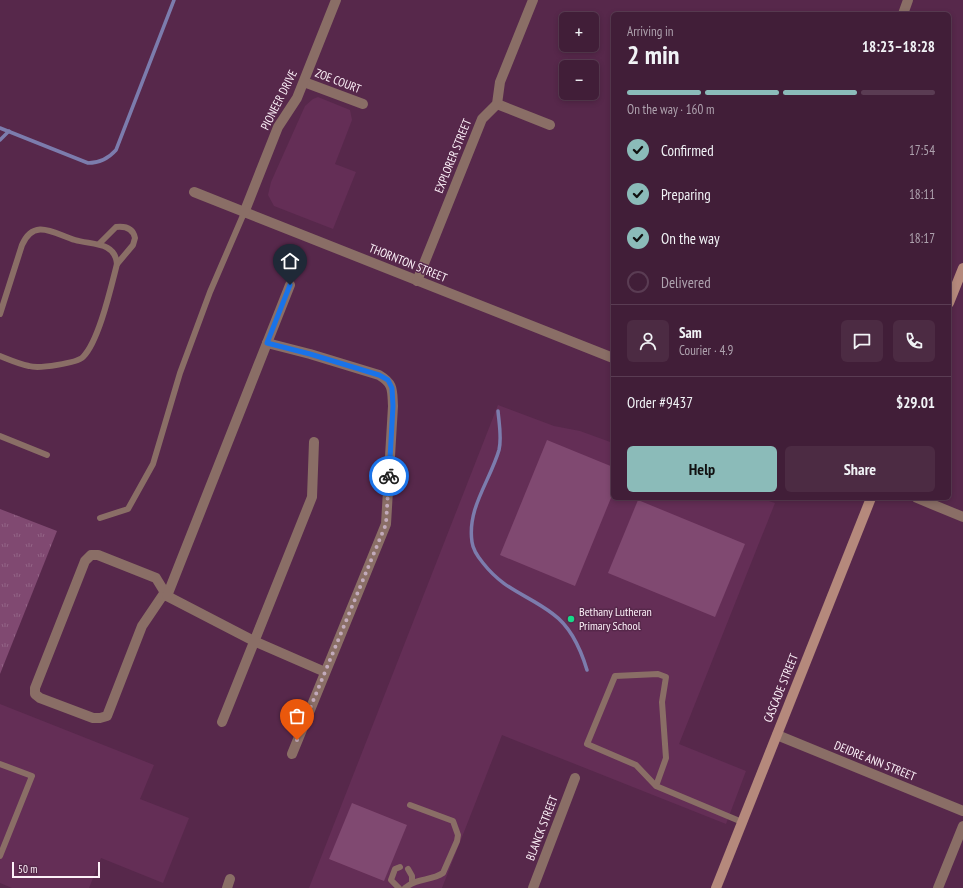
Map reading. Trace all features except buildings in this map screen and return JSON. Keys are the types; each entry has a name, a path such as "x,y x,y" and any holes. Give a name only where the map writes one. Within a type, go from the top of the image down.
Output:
{"main road":[{"path":"951,298 963,268"},
{"name":"CASCADE STREET","path":"716,888 870,500"}],"street":[{"name":"PIONEER DRIVE","path":"244,212 278,127 297,98 304,82 336,0"},
{"path":"533,0 500,82 497,104 550,125"},
{"path":"904,12 908,0"},
{"name":"ZOE COURT","path":"304,82 363,104"},
{"name":"EXPLORER STREET","path":"417,281 482,120 497,104"},
{"name":"THORNTON STREET","path":"194,192 611,357"},
{"path":"290,285 166,594 142,626 107,716 92,718 40,698 35,694 35,688 85,561 91,555 98,555 156,578 166,594 254,641 325,672"},
{"path":"267,343 310,354 379,375 388,380 392,388 393,406 386,524 292,754"},
{"path":"222,722 312,497 314,442"},
{"path":"922,500 963,516"},
{"name":"DEIDRE ANN STREET","path":"777,735 963,811"},
{"name":"BLANCK STREET","path":"533,888 575,778"},
{"path":"938,888 963,826"}],"lane":[{"path":"100,518 128,509 153,464 180,373 210,292 244,212"},
{"path":"0,356 34,367 74,362 83,358 102,318 117,264 133,245 135,238 131,230 126,227 116,227 99,244"},
{"path":"0,314 25,238 42,229 47,229 75,240 105,246 113,253 117,264"},
{"path":"0,436 47,455"},
{"path":"656,786 666,758 662,702 666,677 658,674 615,676 587,744 636,765 656,786 742,822"},
{"path":"0,764 32,776 0,856"},
{"path":"405,888 412,882 429,879 443,873 458,835 453,821 410,805"},
{"path":"399,888 391,880 395,869 400,867"},
{"path":"408,870 412,876 412,882"}],"shaded area":[{"path":"318,97 350,110 352,120 335,164 356,172 333,229 274,206 268,195 271,182 305,106 313,99"},
{"name":"Bethany Lutheran Primary School","path":"498,405 554,426 580,431 611,442 611,500 766,500 775,503 679,744 746,771 726,824 502,735 442,888 309,888"},
{"path":"0,704 154,765 140,799 189,818 163,883 101,858 89,888 12,888 0,883"}],"green space":[{"path":"547,440 611,466 611,498 575,586 500,555"},
{"path":"638,500 745,544 715,617 608,573"},
{"path":"0,509 57,531 0,674"},
{"path":"352,803 407,825 384,881 329,859"}],"waterway":[{"path":"0,128 88,163 104,160 110,156 116,150 174,0"},
{"path":"0,140 9,131"},
{"path":"498,411 500,445 495,461 476,506 471,530 473,548 481,561 500,580 516,592 543,607 565,625 582,655 587,670"}],"way so far":[{"path":"297,740 386,524 389,476"}],"place":[{"name":"Bethany Lutheran Primary School","path":"571,619"}],"route":[{"path":"290,285 267,343 310,354 379,375 388,380 392,388 393,406 389,476"}]}
